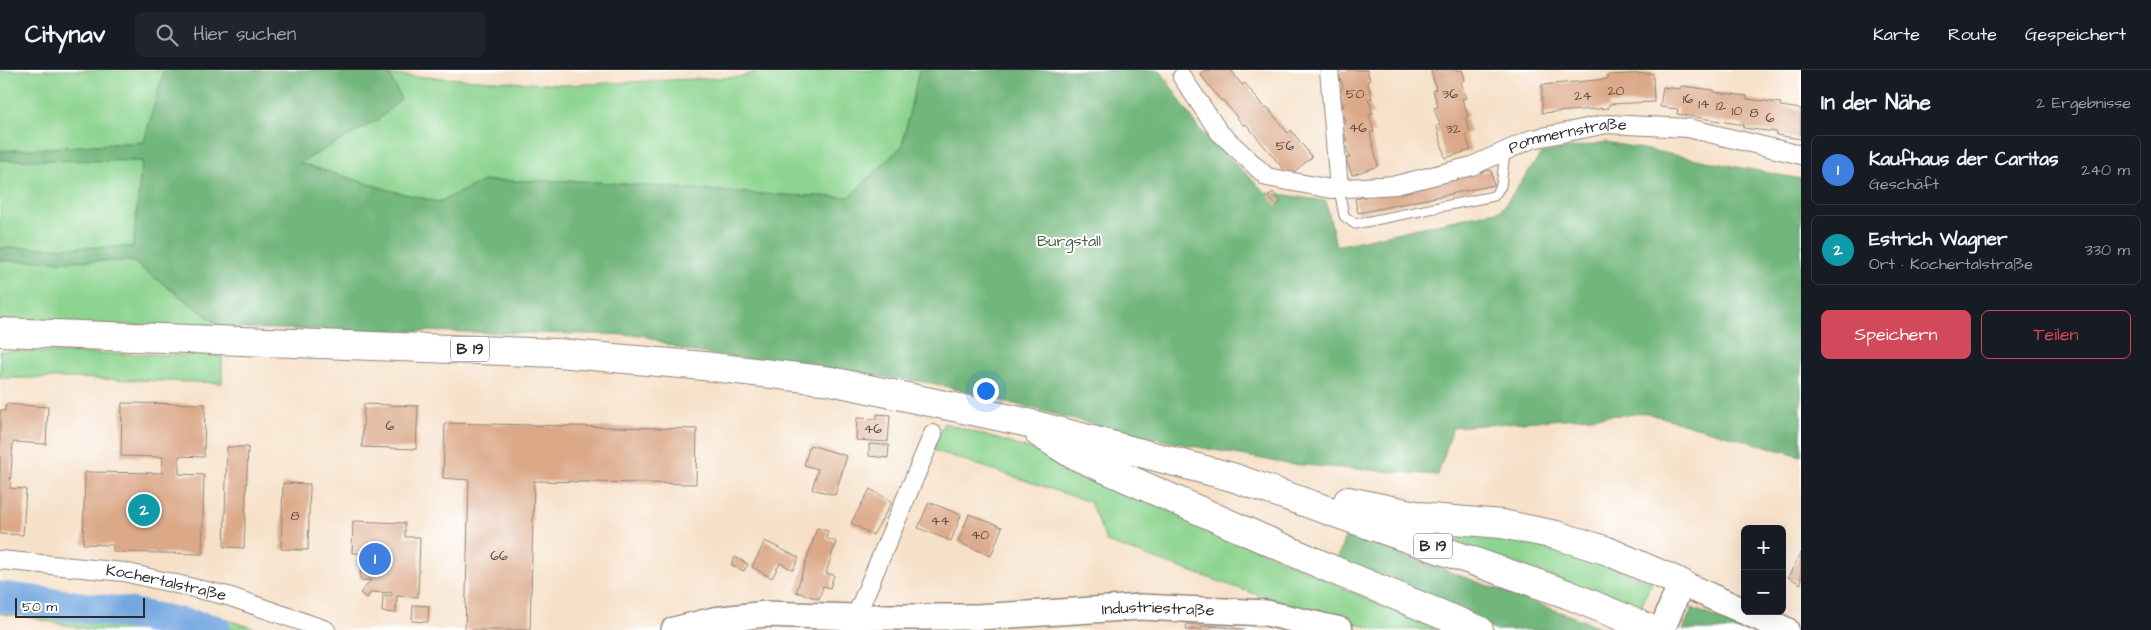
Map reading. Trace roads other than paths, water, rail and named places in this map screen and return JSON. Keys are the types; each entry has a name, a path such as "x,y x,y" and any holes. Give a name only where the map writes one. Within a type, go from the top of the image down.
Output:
{"highway":[{"name":"B 19","path":"0,332 236,343 388,346 538,352 704,366 831,381 944,403 1020,421 1232,477 1558,591 1643,625"},
{"path":"1020,421 1072,454 1322,565 1479,630"},
{"path":"1232,477 1430,518 1502,524 1556,535 1605,550 1681,584"}],"street":[{"path":"1329,70 1339,189"},
{"name":"Pommernstraße","path":"1182,77 1219,132 1267,177 1339,189 1396,185 1472,166 1532,139 1607,124 1688,128 1801,154"},
{"path":"852,624 933,434"},
{"name":"Kochertalstraße","path":"0,560 124,572 228,596 326,630"},
{"path":"1662,630 1681,584 1786,630"},
{"name":"Industriestraße","path":"674,630 714,620 766,614 852,624 1140,607 1266,613 1340,630"}],"lane":[{"path":"1339,189 1344,216 1355,224 1494,196 1501,186 1504,153"}],"waterway":[{"path":"0,597 129,613 215,630"}],"place":[{"name":"Estrich Wagner","path":"144,510"},
{"name":"Kaufhaus der Caritas","path":"375,559"}],"park label":[{"name":"Burgstall","path":"1069,241"}]}
